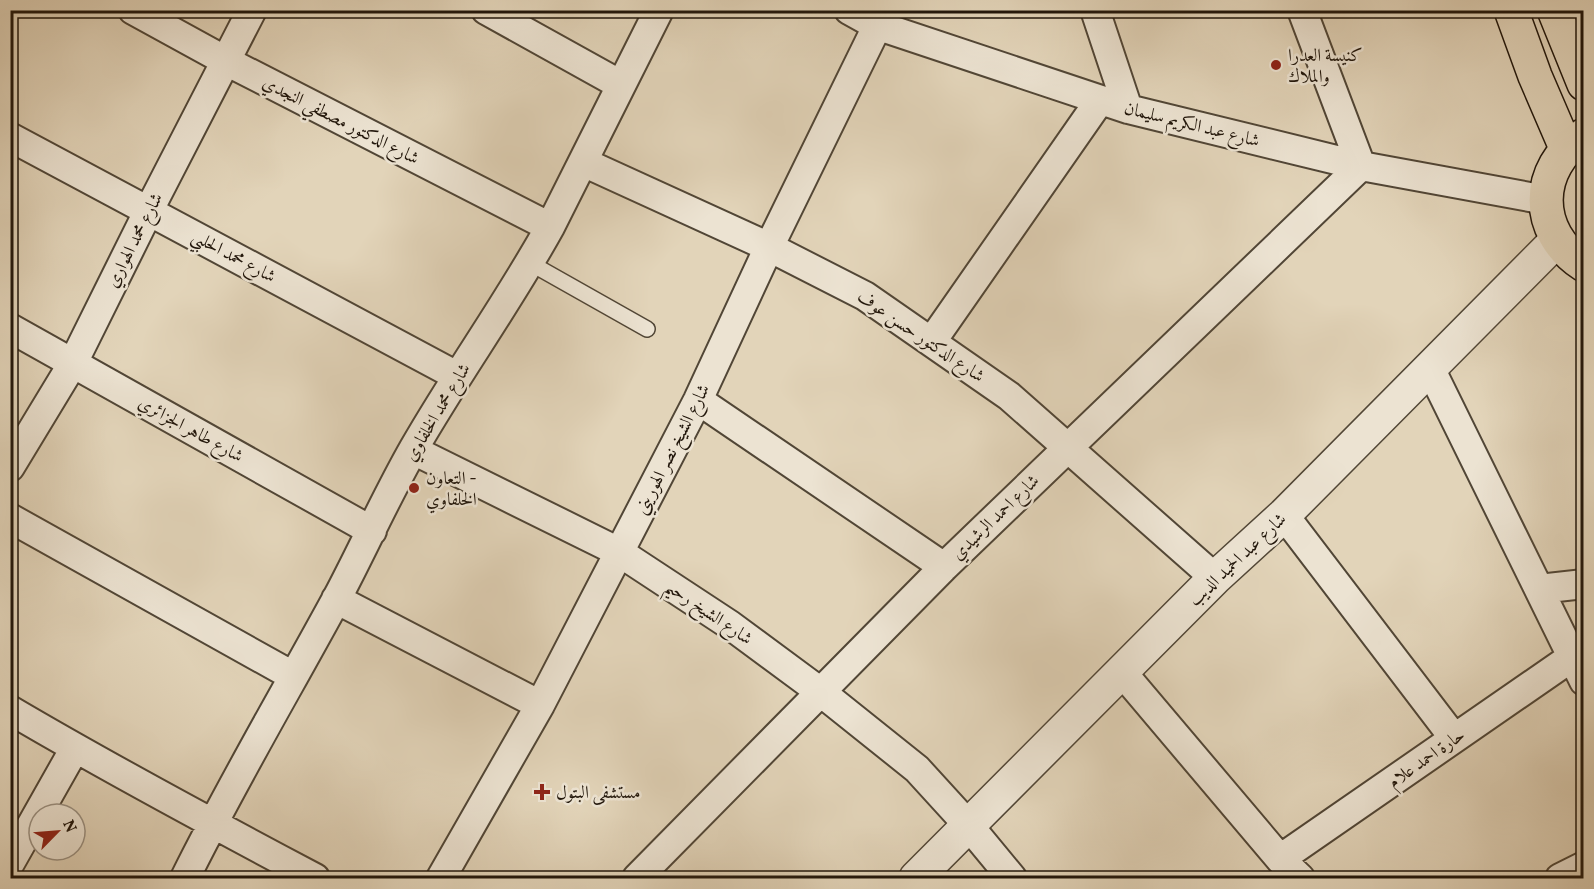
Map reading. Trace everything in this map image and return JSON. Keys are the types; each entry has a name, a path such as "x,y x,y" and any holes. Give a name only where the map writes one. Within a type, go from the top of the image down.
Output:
{"main road":[{"path":"1511,10 1535,76 1575,141 1554,167 1549,177 1546,200 1549,221 1557,240 1565,250 1584,265"},
{"path":"1554,10 1584,84"}],"street":[{"name":"شارع الدكتور مصطفي النجدي","path":"133,10 226,61 550,228"},
{"name":"شارع محمد الهواري","path":"10,467 73,363 252,10"},
{"path":"486,10 621,85"},
{"name":"شارع محمد الخلفاوي","path":"185,879 212,824 336,599 413,450 550,228 659,10"},
{"name":"شارع عبد الكريم سليمان","path":"849,10 881,18 1128,109 1361,166 1546,200"},
{"path":"1095,10 1128,109"},
{"path":"1302,10 1361,166"},
{"name":"شارع الشيخ نصر الهوريني","path":"441,879 540,705 698,399 769,247 881,18"},
{"path":"932,341 1100,100"},
{"name":"شارع محمد الحلبي","path":"10,137 457,376"},
{"name":"شارع الدكتور حسن عوف","path":"583,162 769,247 865,296 1009,396 1215,578"},
{"name":"شارع احمد الرشيدي","path":"637,879 944,567 1361,166"},
{"name":"شارع عبد الحميد الديب","path":"916,879 1121,671 1215,578 1284,515 1557,240"},
{"name":"شارع طاهر الجزائري","path":"10,328 372,531"},
{"path":"1430,368 1578,669"},
{"path":"698,399 944,567"},
{"name":"شارع الشيخ رحيم","path":"413,450 619,552 730,625 822,693 917,769 969,826 1012,879"},
{"path":"1284,515 1454,738"},
{"path":"10,518 293,676"},
{"path":"1539,589 1584,584"},
{"path":"336,599 540,705"},
{"name":"حارة احمد علام","path":"1280,859 1454,738 1578,669"},
{"path":"1121,671 1280,859 1300,879"},
{"path":"10,710 212,824 315,879"},
{"path":"10,863 75,748"},
{"path":"1560,879 1584,866"}],"lane":[{"path":"530,263 647,329"}],"place":[{"name":"كنيسة العدرا والملاك","path":"1276,65"},
{"name":"التعاون - الخلفاوي","path":"414,488"},
{"name":"مستشفى البتول","path":"542,792"}]}
